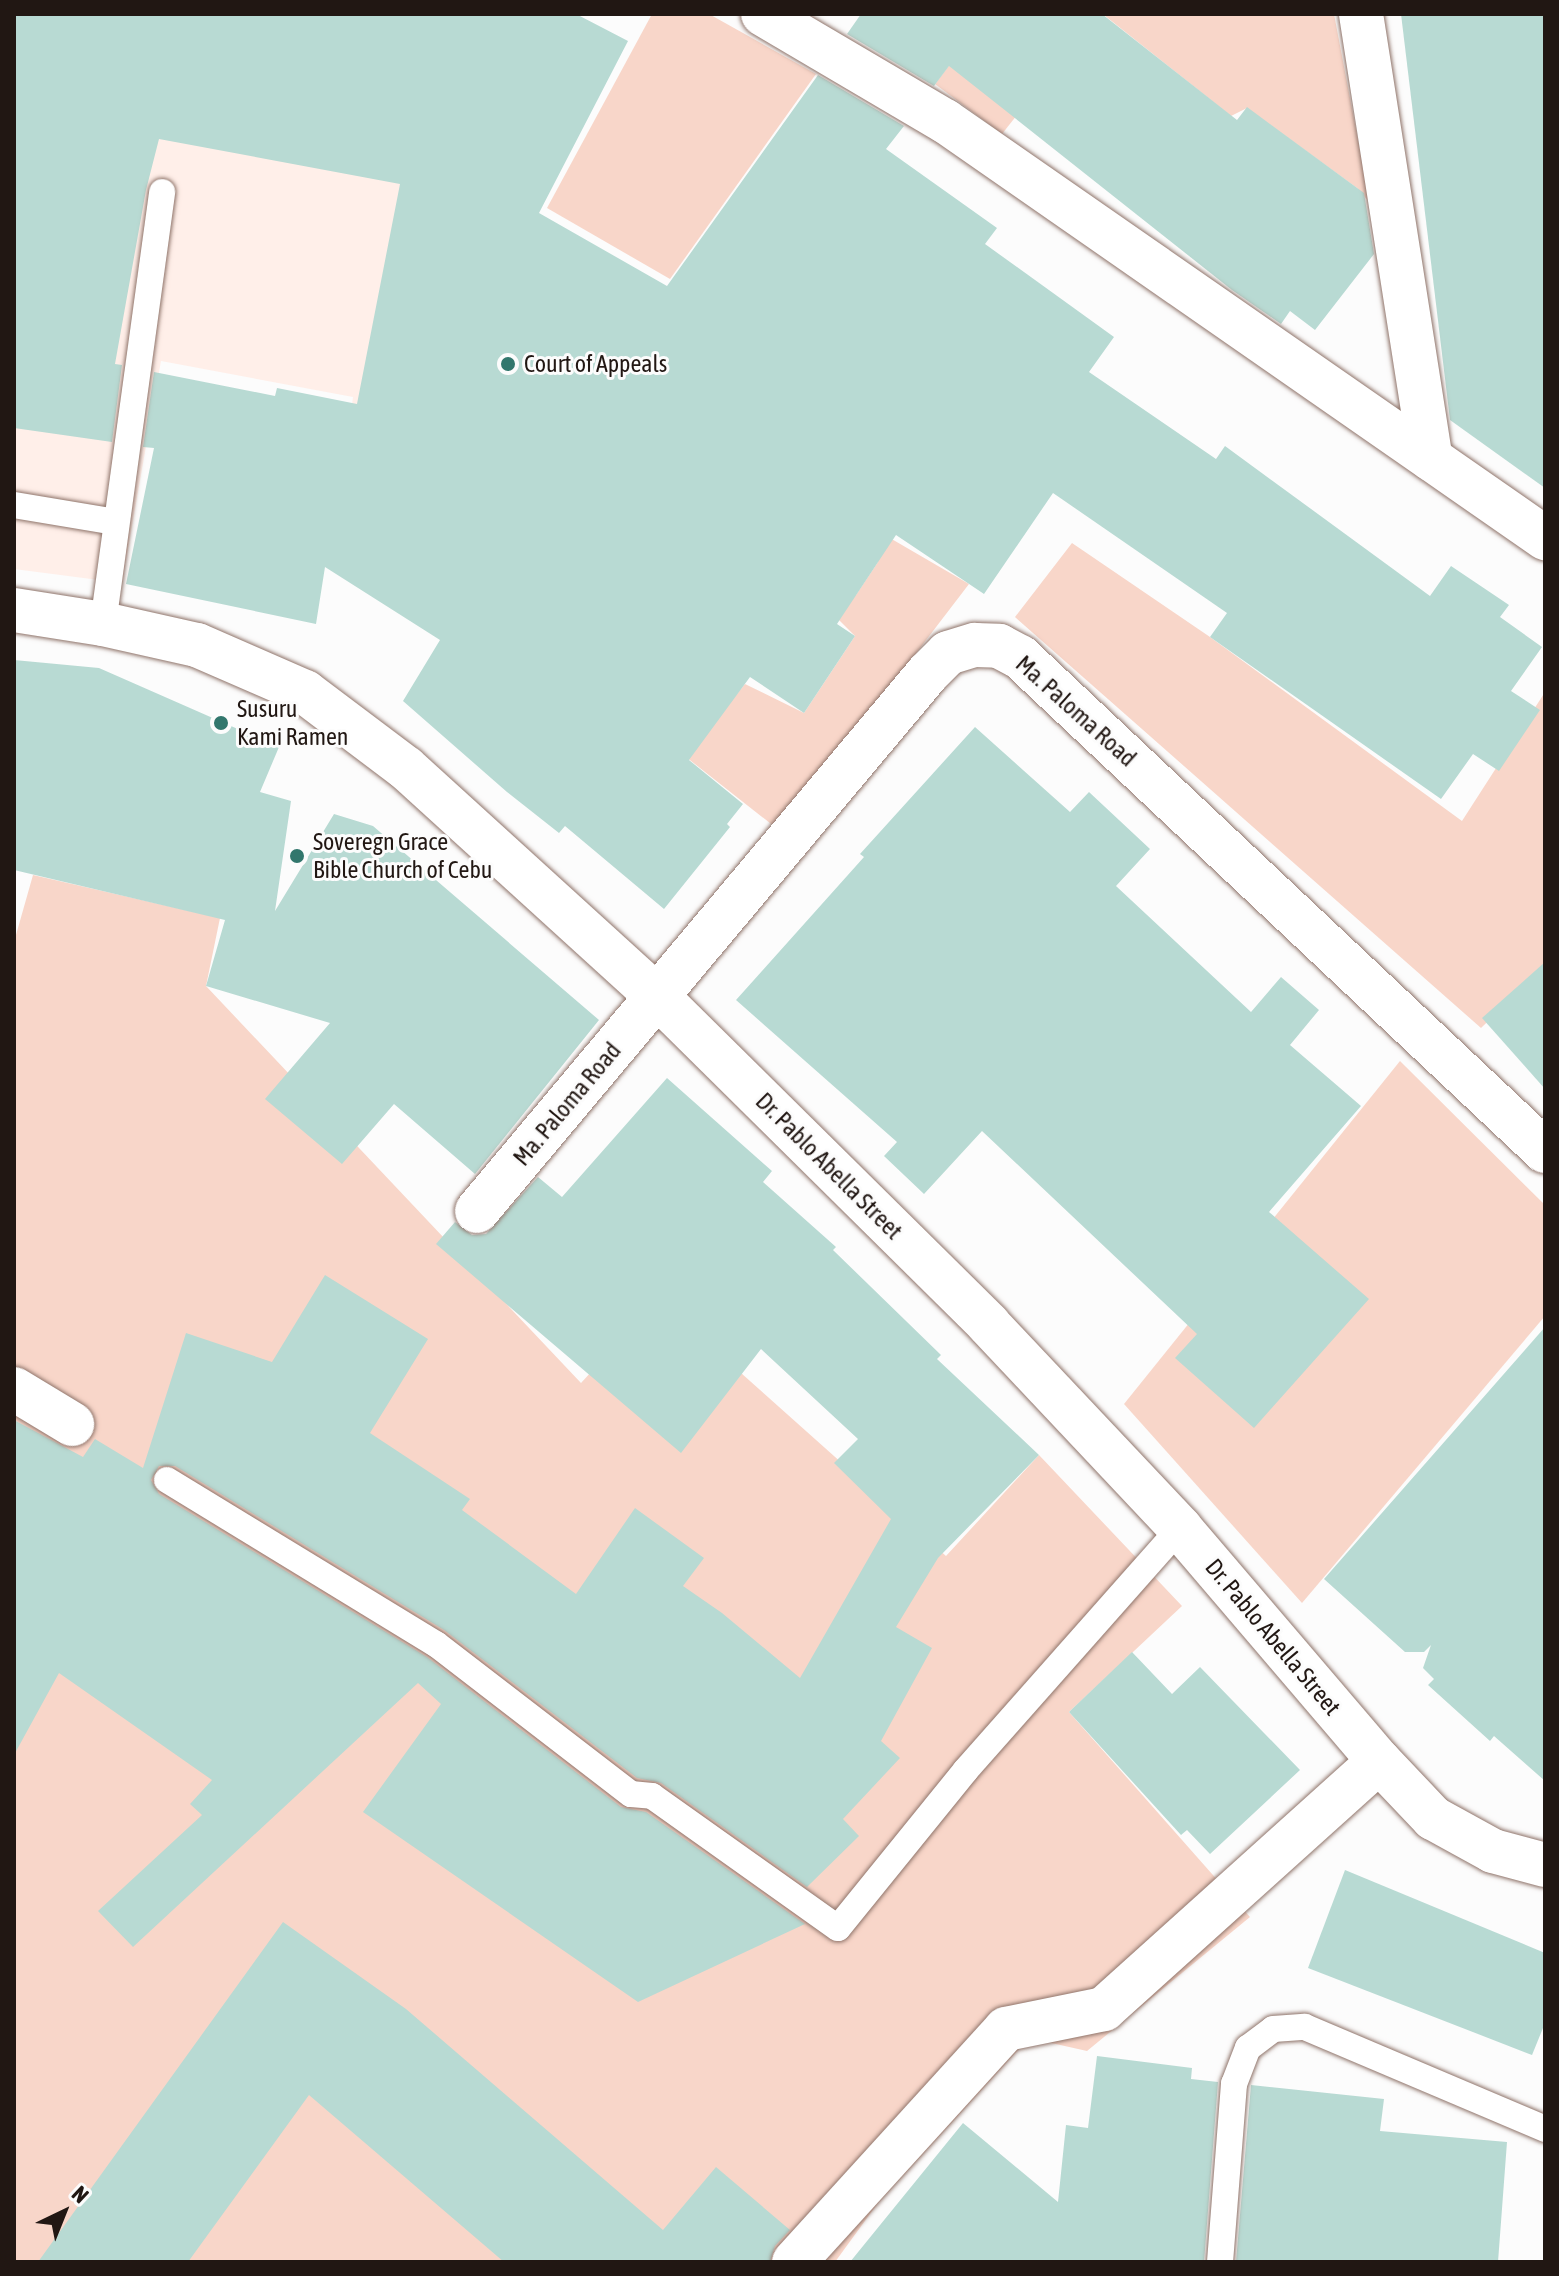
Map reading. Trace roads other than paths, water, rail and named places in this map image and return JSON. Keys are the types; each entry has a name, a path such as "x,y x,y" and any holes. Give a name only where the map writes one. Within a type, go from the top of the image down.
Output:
{"street":[{"path":"763,14 945,121 1545,538"},
{"path":"1361,14 1431,459"},
{"name":"Dr. Pablo Abella Street","path":"14,610 103,624 197,645 305,692 406,768 657,996 989,1325 1180,1528 1379,1761 1433,1818 1493,1851 1545,1865"},
{"name":"Ma. Paloma Road","path":"477,1211 928,673 948,653 975,645 999,646 1020,657 1545,1151"},
{"path":"14,1389 72,1424"},
{"path":"794,2262 1006,2029 1104,2009 1379,1761"}],"lane":[{"path":"103,624 162,192"},
{"path":"14,505 116,522"},
{"path":"167,1480 436,1644 631,1794 652,1796 838,1928 966,1770 1180,1528"},
{"path":"1220,2262 1234,2084 1248,2048 1273,2029 1305,2027 1545,2129"}],"place":[{"name":"Court of Appeals","path":"508,364"},
{"name":"Susuru Kami Ramen","path":"221,723"},
{"name":"Soveregn Grace Bible Church of Cebu","path":"297,856"}]}
